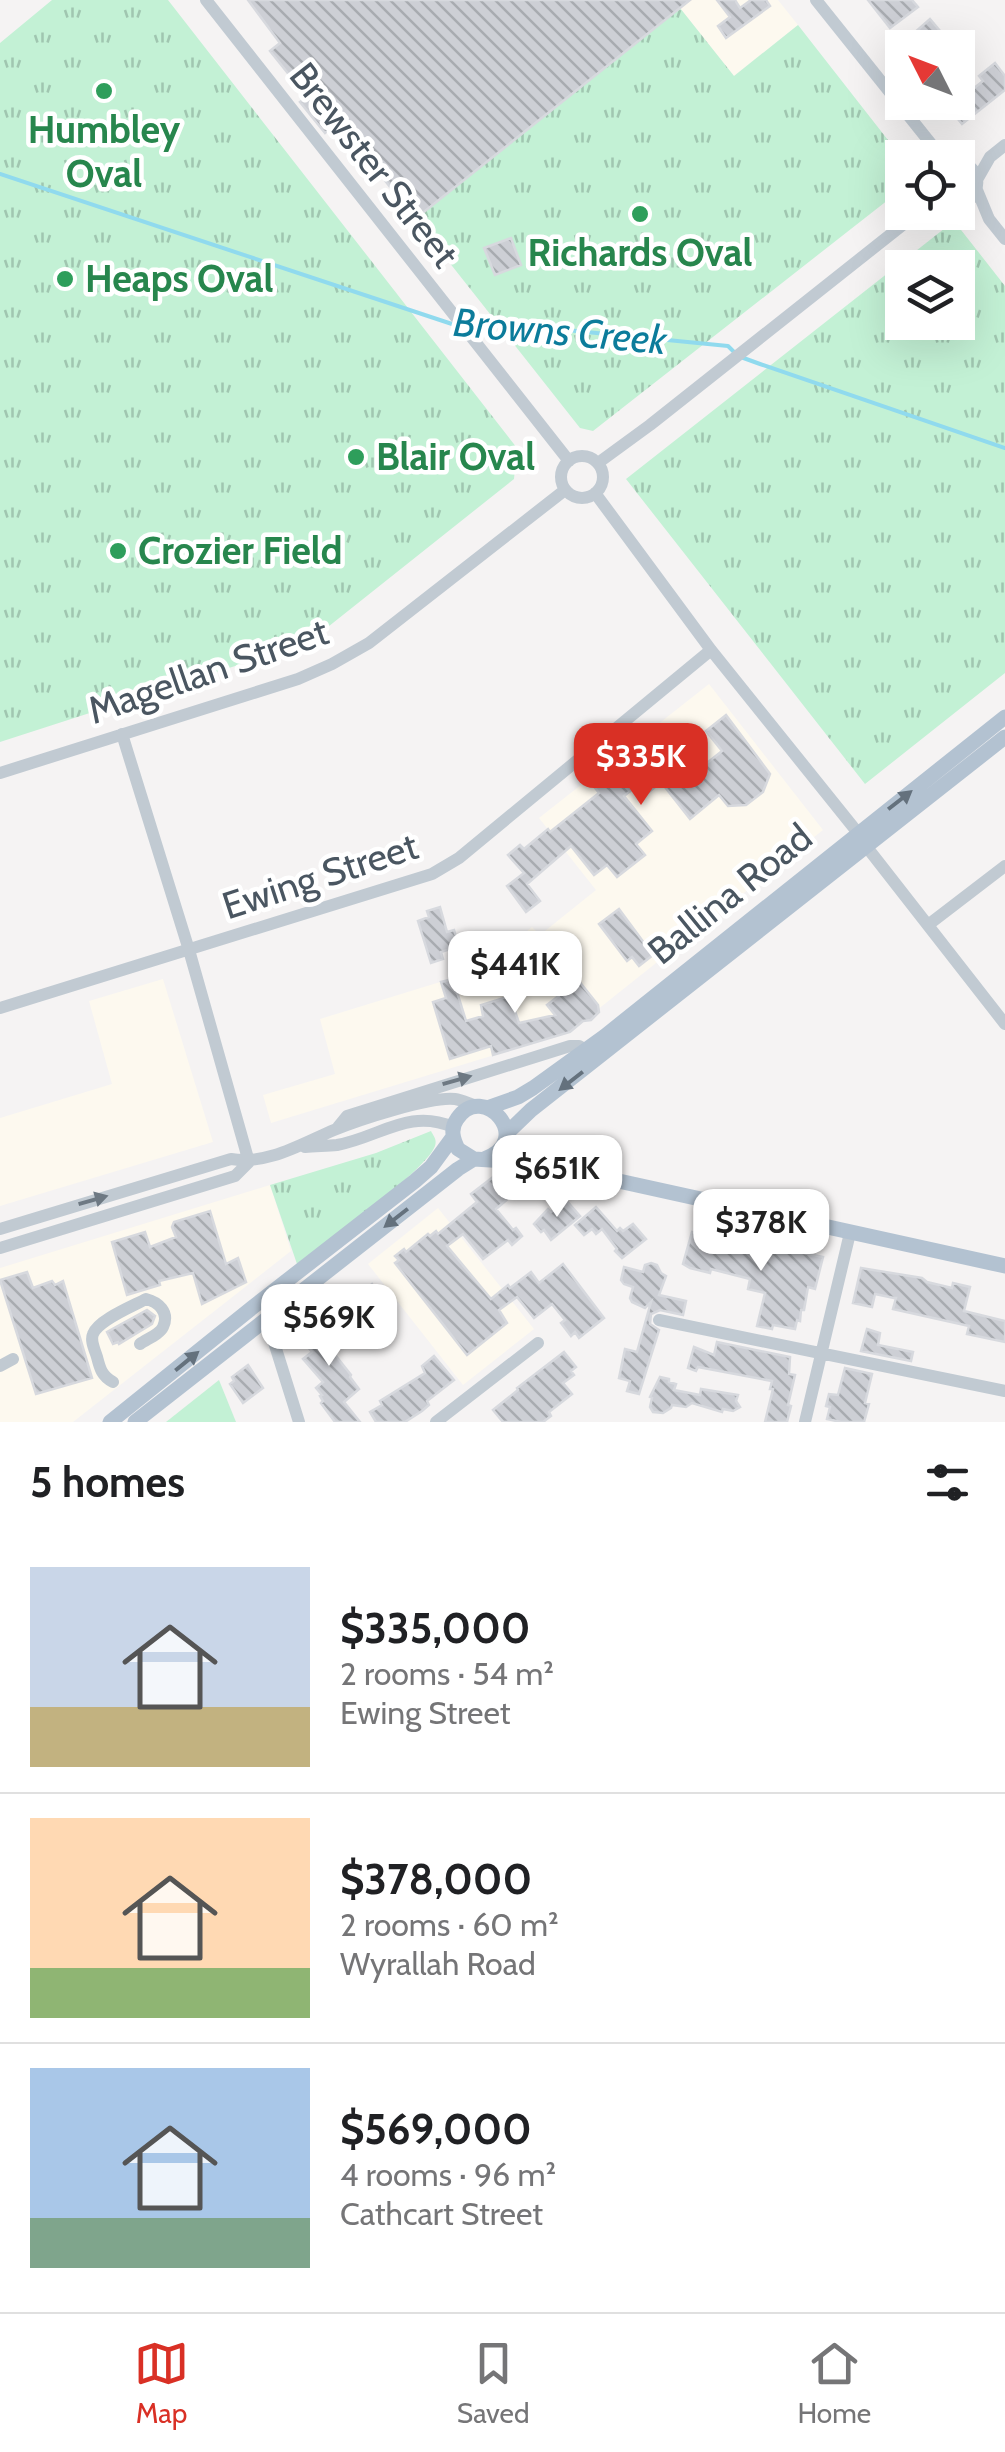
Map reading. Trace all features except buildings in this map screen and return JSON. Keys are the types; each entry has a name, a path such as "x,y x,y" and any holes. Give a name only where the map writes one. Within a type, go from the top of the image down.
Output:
{"main road":[{"name":"Ballina Road","path":"506,1136 531,1110 862,840 1005,717"},
{"name":"Ballina Road","path":"483,1107 518,1097 533,1088 1005,736"},
{"path":"110,1422 415,1181 431,1167 467,1110 483,1107 499,1116 506,1136 537,1163"},
{"path":"453,1132 462,1154 479,1159 537,1163 1005,1266"},
{"path":"135,1422 444,1180 479,1159 496,1154 506,1136"}],"street":[{"name":"Brewster Street","path":"206,0 569,461"},
{"path":"816,0 925,140"},
{"path":"975,160 990,157 1005,146"},
{"path":"975,186 990,157"},
{"path":"975,181 989,219"},
{"path":"975,211 989,219 1005,238"},
{"path":"598,464 897,230"},
{"path":"582,456 598,464 603,476 595,493 580,498 565,490 561,474 569,461 582,456"},
{"name":"Magellan Street","path":"0,774 298,679 332,664 369,642 565,490"},
{"path":"595,493 712,650 1005,1024"},
{"name":"Ewing Street","path":"0,1008 444,868 712,650"},
{"path":"122,734 249,1162"},
{"path":"928,926 1005,866"},
{"path":"337,1129 347,1116 442,1084 570,1046 586,1050"},
{"path":"0,1248 234,1176 249,1162 425,1102 456,1099 483,1107"},
{"path":"298,1148 338,1144 422,1119 436,1120 453,1132"},
{"path":"0,1229 231,1158 249,1162"},
{"path":"805,1422 850,1234"},
{"path":"114,1382 101,1372 93,1333 104,1321 146,1299 158,1302 164,1326 140,1344"},
{"path":"267,1320 298,1422"},
{"path":"658,1320 1005,1391"},
{"path":"436,1422 538,1343"}],"shaded area":[{"path":"690,0 778,0 798,25 734,76 680,8"},
{"path":"709,684 823,830 563,1034 271,1123 263,1095 335,1074 320,1019 479,970 532,927 540,935 596,890 539,818"},
{"path":"163,979 213,1142 0,1206 0,1118 112,1084 89,1001"},
{"path":"270,1185 291,1251 73,1422 0,1422 0,1268"},
{"path":"438,1208 534,1329 463,1385 368,1264"}],"green space":[{"path":"52,0 168,0 517,448 514,479 309,642 0,742 0,43"},
{"path":"680,8 734,76 798,25 888,140 885,202 593,431 580,428 415,219"},
{"path":"943,230 961,230 1005,286 1005,673 865,784 626,479 885,275 885,340 975,340 975,250 917,250"},
{"path":"431,1131 435,1146 413,1172 297,1264 270,1185 376,1153"},
{"path":"219,1380 236,1422 166,1422"}],"waterway":[{"name":"Browns Creek","path":"0,174 458,326"},
{"name":"Browns Creek","path":"466,320 728,346 738,356 1005,448"}],"place":[{"name":"Humbley Oval","path":"104,91"},
{"name":"Richards Oval","path":"640,214"},
{"name":"Heaps Oval","path":"65,279"},
{"name":"Blair Oval","path":"356,457"},
{"name":"Crozier Field","path":"118,551"}]}
